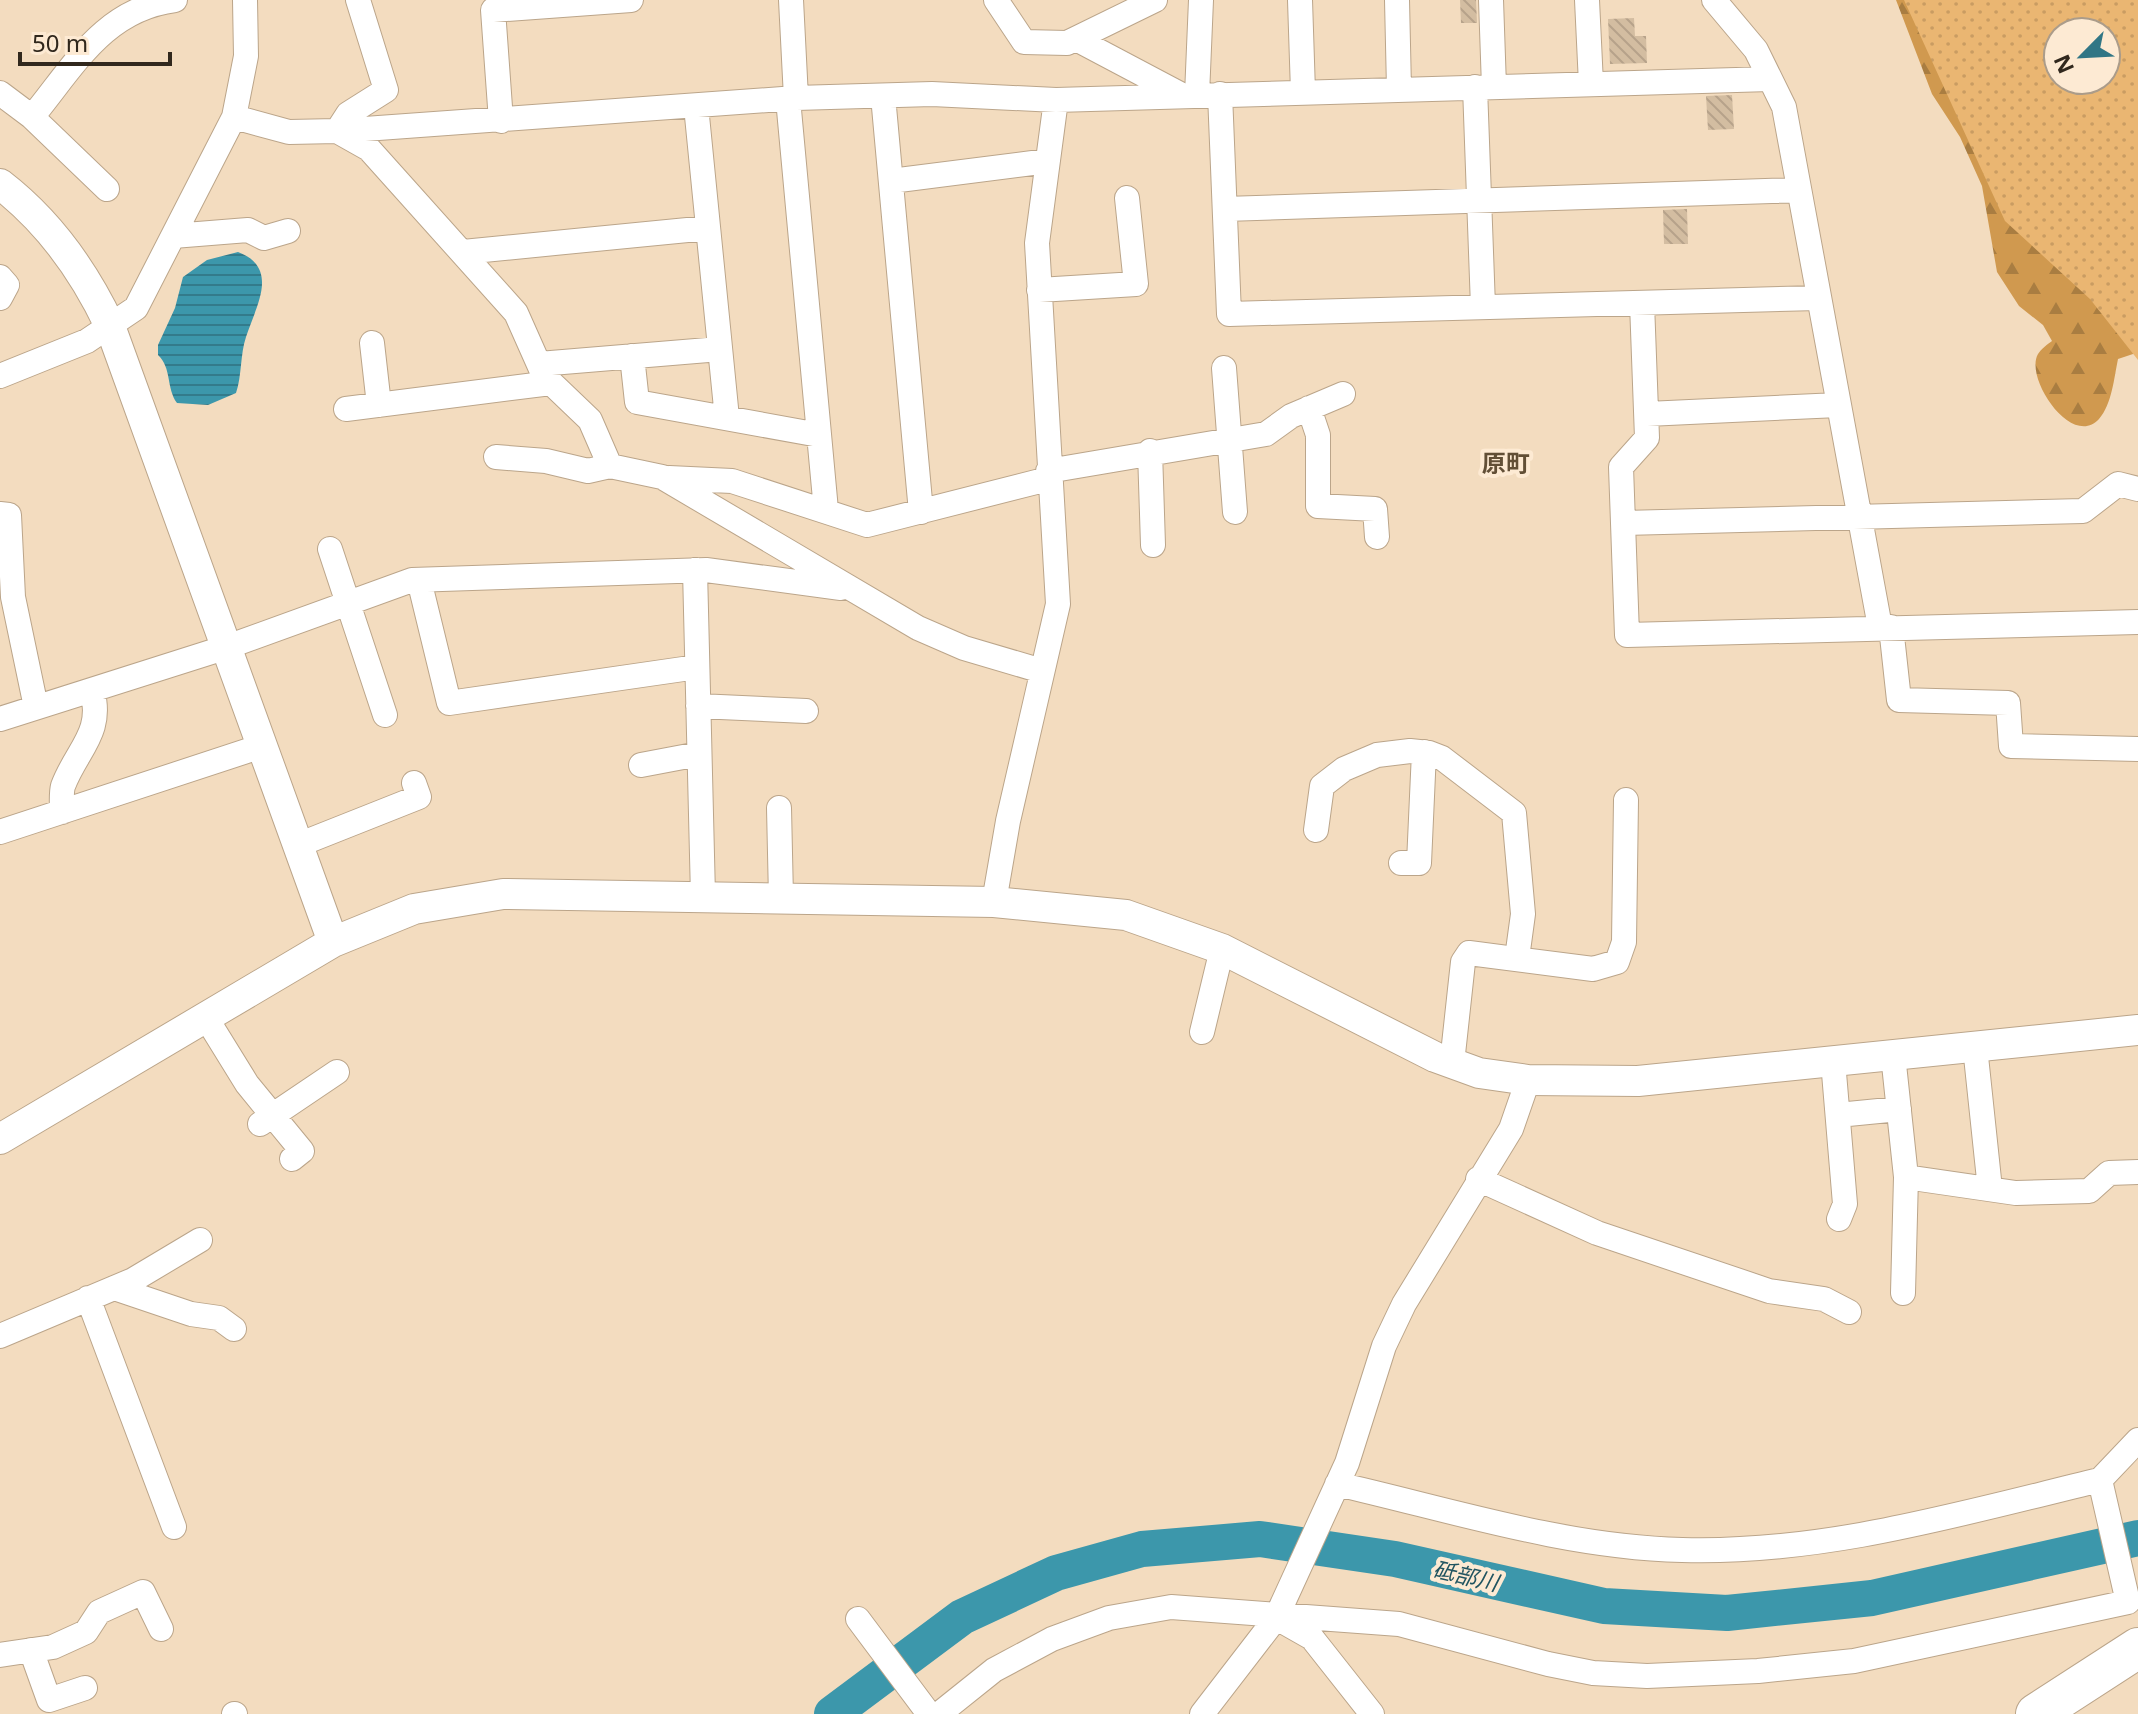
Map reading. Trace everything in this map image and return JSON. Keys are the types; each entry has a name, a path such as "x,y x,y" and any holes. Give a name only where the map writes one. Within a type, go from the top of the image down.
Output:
{"highway":[{"path":"2036,1714 2138,1648"},
{"path":"2086,1714 2138,1680"}],"street":[{"path":"32,117 110,25 133,10 175,0"},
{"path":"0,376 87,341 136,308 234,117 246,56 245,0"},
{"path":"337,131 348,114 386,90 358,0"},
{"path":"501,121 493,10 631,0"},
{"path":"791,0 792,98 826,510"},
{"path":"996,0 1024,42 1067,43 1155,0"},
{"path":"1201,0 1200,95 1225,209 1229,314 1818,298"},
{"path":"1300,0 1303,92"},
{"path":"1397,0 1399,89"},
{"path":"1483,307 1479,201 1491,0"},
{"path":"1587,0 1591,84"},
{"path":"1714,0 1756,50 1784,107 1838,405 1899,700 2008,703 2011,746 2138,749"},
{"path":"1076,39 1200,95"},
{"path":"234,117 289,132 337,131 792,98 883,96 1056,100 1770,79"},
{"path":"0,93 32,117 107,189"},
{"path":"883,96 921,512"},
{"path":"994,902 1008,821 1058,604 1048,475 1037,243 1056,100"},
{"path":"696,106 727,418"},
{"path":"337,131 369,149 516,313 545,373 590,420 610,466"},
{"path":"891,181 1048,161"},
{"path":"0,184 28,206 53,236 95,294 110,326 333,942"},
{"path":"1225,209 1799,190"},
{"path":"1039,290 1136,284 1127,198"},
{"path":"463,252 708,228"},
{"path":"173,236 248,230 264,238 288,231"},
{"path":"0,277 7,285 0,298"},
{"path":"1642,303 1647,438 1621,467 1627,635 2138,622"},
{"path":"372,344 379,405"},
{"path":"346,409 632,356 720,349"},
{"path":"632,356 637,402 819,435"},
{"path":"1224,368 1235,512"},
{"path":"496,457 546,461 588,471 610,466 662,477 732,481 867,525 1048,475 1150,451 1266,434 1309,408 1343,394"},
{"path":"1647,414 1838,405"},
{"path":"1309,408 1318,435 1318,506 1375,509 1377,537"},
{"path":"1150,451 1153,545"},
{"path":"662,477 918,628 964,648 1042,671"},
{"path":"1624,523 2083,511 2118,484 2138,489"},
{"path":"0,514 9,515 13,597 36,707"},
{"path":"330,549 385,715"},
{"path":"0,719 227,647 419,580 695,570 851,589"},
{"path":"695,570 703,896"},
{"path":"419,580 449,703 697,667"},
{"path":"62,812 62,788 85,749 98,711 92,690"},
{"path":"698,706 806,711"},
{"path":"0,832 262,746"},
{"path":"1401,863 1419,863 1424,752"},
{"path":"1316,830 1322,786 1331,777 1377,755 1424,752 1442,758 1514,813 1523,914 1517,958"},
{"path":"641,765 699,754"},
{"path":"298,845 419,797 414,783"},
{"path":"1452,1063 1463,962 1469,953 1593,969 1617,962 1624,942 1626,800"},
{"path":"779,808 781,898"},
{"path":"0,1139 333,942 414,909 474,897 530,894 994,902 1126,915 1222,949 1452,1063 1479,1073 1528,1080 1581,1083 1638,1081 2138,1030"},
{"path":"1202,1032 1222,949"},
{"path":"205,1016 266,1120 302,1151 292,1159"},
{"path":"1975,1047 1990,1189"},
{"path":"1893,1055 1906,1177 1903,1293"},
{"path":"1833,1061 1845,1204 1839,1219"},
{"path":"266,1120 337,1071"},
{"path":"1202,1714 1279,1610 1333,1491 1388,1338 1478,1179 1511,1129 1528,1080"},
{"path":"1838,1115 1899,1109"},
{"path":"1906,1177 2016,1193 2089,1191 2109,1173 2138,1172"},
{"path":"1478,1179 1597,1233 1769,1291 1824,1299 1849,1312"},
{"path":"0,1336 114,1288 200,1240"},
{"path":"114,1288 191,1314 219,1318 234,1329"},
{"path":"88,1298 174,1527"},
{"path":"1333,1491 1565,1538 1666,1549 1730,1550 1832,1542 2101,1484 2138,1440"},
{"path":"860,1622 932,1713 1026,1652 1109,1618 1171,1607 1279,1610 1399,1624 1593,1673 1707,1675 1854,1661 2128,1602 2101,1484"},
{"path":"0,1655 53,1647 86,1632 99,1612 143,1592 161,1629"},
{"path":"1279,1610 1312,1638 1372,1714"},
{"path":"31,1650 49,1700 85,1688"}],"green space":[{"path":"1896,0 2138,0 2136,353 2118,359 2107,406 2099,419 2088,426 2076,425 2064,418 2044,393 2035,365 2038,354 2052,341 2043,325 2019,306 1997,272 1982,186 1960,137 1932,94"}],"shaded area":[{"path":"1904,0 2138,0 2138,360 2090,299 2005,221"}],"water":[{"path":"238,252 259,268 262,290 244,344 236,393 208,405 177,403 165,366 158,355 158,345 175,308 183,277 207,260"}],"building":[{"path":"1460,0 1476,0 1477,23 1461,23"},
{"path":"1634,18 1635,36 1646,36 1647,63 1610,64 1608,19"},
{"path":"1732,95 1734,129 1708,130 1706,96"},
{"path":"1687,209 1688,244 1664,244 1663,210"}],"waterway":[{"name":"砥部川","path":"832,1714 962,1617 1056,1573 1142,1549 1260,1539 1395,1559 1604,1606 1727,1613 1872,1598 2138,1538"}],"district":[{"name":"原町","path":"1506,462"}]}
